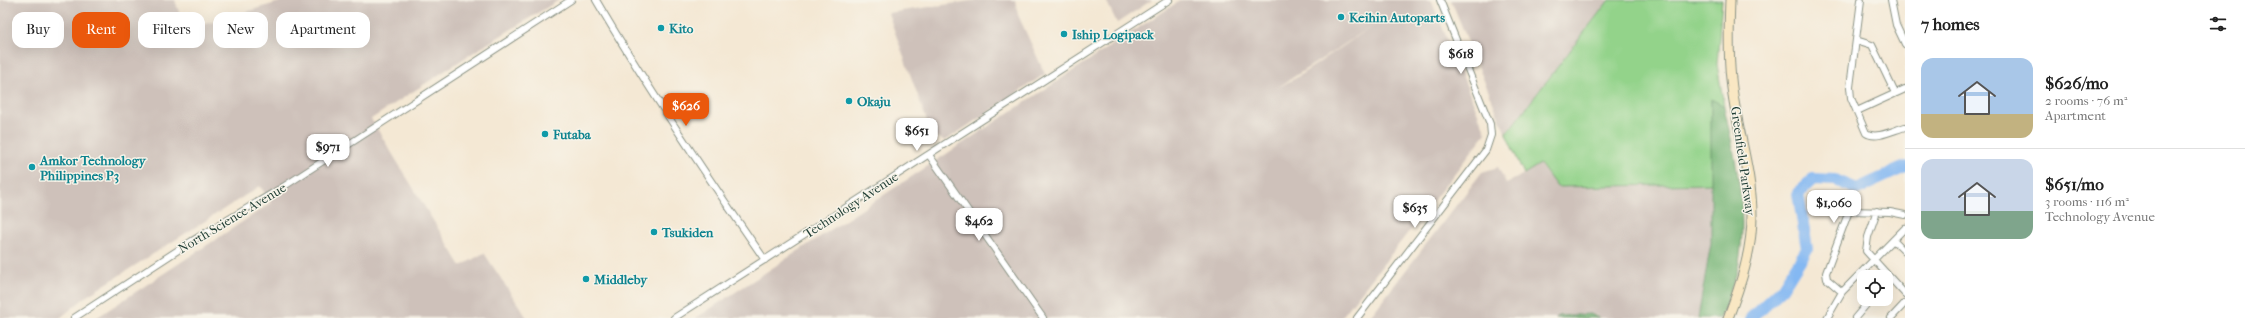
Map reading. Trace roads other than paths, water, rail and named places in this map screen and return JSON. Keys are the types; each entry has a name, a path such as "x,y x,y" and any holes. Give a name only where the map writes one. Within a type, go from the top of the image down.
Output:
{"main road":[{"name":"Greenfield Parkway","path":"1728,318 1745,273 1751,240 1752,214 1748,178 1731,80 1729,42 1730,0"}],"street":[{"name":"North Science Avenue","path":"74,318 179,250 283,187 570,0"},
{"path":"596,0 632,61 713,185 765,260"},
{"name":"Technology Avenue","path":"674,318 1169,0"},
{"path":"1357,318 1486,150 1491,135 1490,124 1440,0"},
{"path":"1861,0 1850,87 1851,98 1858,110 1866,133 1876,136 1905,127"},
{"path":"1891,0 1896,25 1905,44"},
{"path":"1856,40 1872,45 1896,93"},
{"path":"1858,110 1905,89"},
{"path":"929,155 1043,318"},
{"path":"1842,292 1827,279 1826,273 1847,214 1851,210 1877,211 1905,215"},
{"path":"1877,211 1866,248 1868,254 1882,270"},
{"path":"1827,318 1842,292 1905,228"},
{"path":"1893,240 1905,252"},
{"path":"1893,281 1905,294"},
{"path":"1891,318 1905,303"},
{"path":"1855,318 1865,306"}],"waterway":[{"path":"1751,318 1782,289 1807,249 1798,193 1813,179 1835,180 1857,189 1905,167"}],"place":[{"name":"Keihin Autoparts","path":"1341,17"},
{"name":"Kito","path":"661,28"},
{"name":"Iship Logipack","path":"1064,34"},
{"name":"Okaju","path":"849,101"},
{"name":"Futaba","path":"545,134"},
{"name":"Amkor Technology Philippines P3","path":"32,167"},
{"name":"Tsukiden","path":"654,232"},
{"name":"Middleby","path":"586,279"}]}
